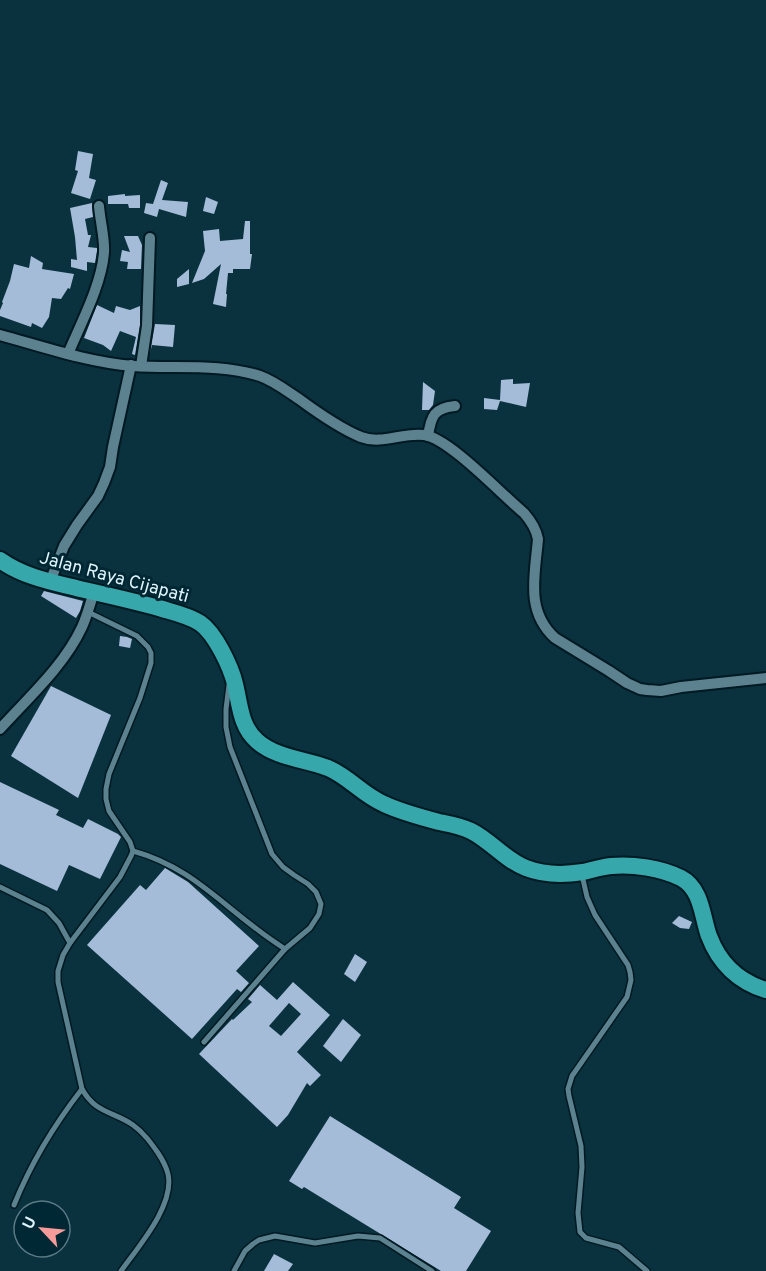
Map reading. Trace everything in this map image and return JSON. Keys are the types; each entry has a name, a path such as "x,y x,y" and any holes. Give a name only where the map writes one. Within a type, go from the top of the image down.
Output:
{"main road":[{"name":"Jalan Raya Cijapati","path":"0,560 27,574 50,582 145,604 196,620 208,630 231,672 245,725 250,734 263,746 338,773 386,805 471,831 504,856 525,868 540,872 557,874 611,866 633,866 666,872 685,880 698,898 710,938 720,958 733,973 766,990"}],"street":[{"path":"68,354 97,284 102,263 104,246 99,206"},
{"path":"50,582 64,546 98,496 110,467 113,447 147,327 150,238"},
{"path":"0,335 87,359 136,366 227,369 246,372 274,383 340,426 363,438 373,440 415,434 428,436 443,443 462,458 524,513 532,523 538,539 533,583 537,610 540,621 547,632 555,638 627,683 647,690 661,691 766,678"},
{"path":"428,436 435,413 442,408 455,406"},
{"path":"0,729 62,659 82,627 94,592"}],"lane":[{"path":"88,612 136,636 144,642 151,653 149,672 109,774 106,789 109,811 130,842 133,851 120,877 70,943 58,971 58,982 82,1089 87,1099 107,1113 133,1125 144,1134 168,1172 168,1192 164,1205 121,1271"},
{"path":"204,1042 285,949 310,928 320,914 321,904 316,892 283,867 272,854 256,815 230,747 226,727 231,672"},
{"path":"133,851 149,855 181,871 285,949"},
{"path":"581,872 587,897 595,915 628,965 631,980 627,997 569,1083 569,1096 581,1146 578,1226 586,1238 619,1247 647,1271"},
{"path":"0,887 47,910 59,923 70,943"},
{"path":"16,1199 24,1179 49,1136 82,1089"},
{"path":"234,1271 245,1251 253,1244 275,1236 315,1243 358,1236 380,1238 432,1271"}],"building":[{"path":"78,151 93,154 89,178 96,180 90,199 71,193 78,171 75,170"},
{"path":"161,180 168,183 162,200 188,202 186,217 159,209 157,217 144,213 146,203 153,204"},
{"path":"125,194 125,196 140,195 140,208 129,208 128,204 108,204 108,196"},
{"path":"206,197 218,202 214,214 203,211"},
{"path":"92,203 93,217 85,219 88,235 91,235 88,247 97,248 97,251 95,263 87,262 87,271 71,267 71,259 77,260 70,208"},
{"path":"245,221 250,221 250,254 252,254 250,269 233,269 233,273 228,273 226,307 213,304 221,264 204,279 192,283 205,251 203,231 219,229 220,241 243,239"},
{"path":"124,236 138,236 142,245 141,269 127,269 128,262 120,261 122,250 130,252"},
{"path":"31,256 43,263 42,269 74,274 70,289 68,288 61,299 52,298 49,317 42,328 32,323 31,327 0,316 14,264 29,268"},
{"path":"189,269 189,284 177,287 177,279"},
{"path":"97,305 114,313 116,306 130,310 140,306 140,325 135,355 132,354 136,337 120,331 111,351 103,345 84,338"},
{"path":"155,324 175,325 173,347 152,345 150,353"},
{"path":"513,379 513,384 530,383 526,407 500,401 497,410 484,409 484,398 500,400 501,380"},
{"path":"423,382 435,391 433,405 429,410 422,410"},
{"path":"44,591 83,601 76,618 41,596"},
{"path":"120,636 132,639 130,648 119,646"},
{"path":"51,686 111,715 78,798 11,756"},
{"path":"0,782 59,810 56,815 83,828 88,819 118,834 121,837 100,879 69,865 57,891 0,864"},
{"path":"165,868 188,882 259,946 236,971 249,983 241,992 237,989 192,1039 87,945 140,885 146,890"},
{"path":"679,916 692,922 689,929 680,928 672,923"},
{"path":"355,954 367,962 355,982 344,974"},
{"path":"293,982 330,1015 297,1052 321,1075 310,1086 307,1083 288,1115 277,1127 199,1054 232,1019 252,1002 248,999 260,985 277,1000","holes":["289,1003 301,1014 281,1036 269,1026"]},
{"path":"343,1019 361,1035 341,1062 323,1046"},
{"path":"330,1116 461,1197 454,1208 491,1231 466,1271 441,1271 304,1187 302,1189 289,1181"},
{"path":"274,1254 293,1264 288,1271 264,1271"}]}
